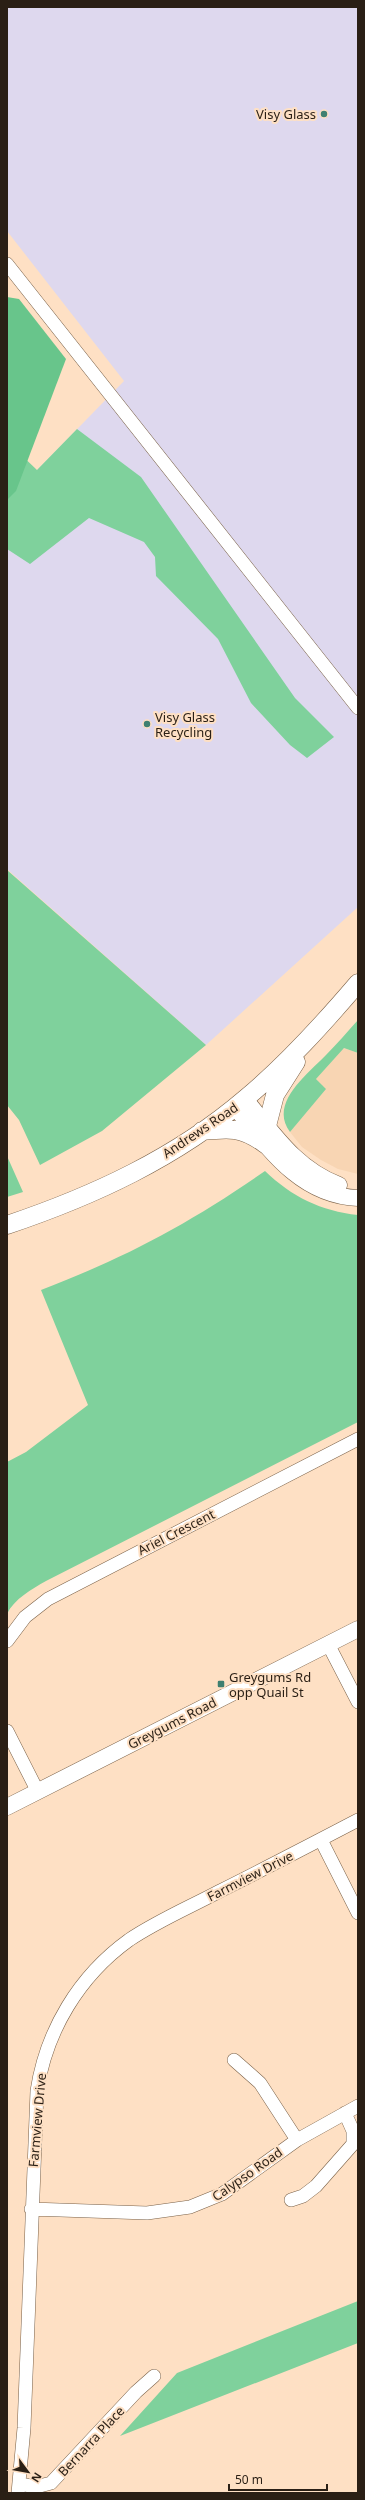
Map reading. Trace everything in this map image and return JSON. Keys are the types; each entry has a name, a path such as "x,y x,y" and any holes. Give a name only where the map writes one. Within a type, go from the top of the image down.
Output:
{"main road":[{"name":"Andrews Road","path":"7,1225 50,1210 120,1180 202,1131 240,1103 311,1037 358,983"},
{"path":"267,1126 275,1095 311,1037"},
{"path":"202,1131 237,1129 252,1134 265,1144"}],"street":[{"path":"7,264 358,708"},
{"path":"240,1103 267,1126 291,1155 313,1173 338,1185 358,1190"},
{"path":"240,1103 265,1144 282,1164 310,1185 330,1193 358,1198"},
{"name":"Ariel Crescent","path":"7,1641 24,1617 48,1598 358,1439"},
{"name":"Greygums Road","path":"7,1807 358,1629"},
{"path":"328,1644 358,1702"},
{"path":"7,1731 38,1792"},
{"name":"Farmview Drive","path":"19,2488 24,2428 31,2209 39,2076 54,2032 64,2011 82,1985 104,1961 141,1933 358,1820"},
{"path":"321,1840 358,1913"},
{"path":"234,2060 260,2083 297,2140"},
{"name":"Calypso Road","path":"31,2209 147,2213 190,2207 222,2194 297,2140 358,2106"},
{"path":"291,2200 302,2196 316,2186 351,2148 354,2136 345,2112"},
{"name":"Bernarra Place","path":"19,2488 36,2487 51,2483 62,2474 136,2392 154,2376"}],"shaded area":[{"path":"7,7 358,7 358,907 206,1045 7,869 7,501 124,381 7,231"},
{"path":"344,1048 358,1053 358,1174 338,1169 321,1160 302,1147 290,1132 325,1089 316,1079"}],"green space":[{"path":"7,297 19,299 66,359 16,491 7,500"},
{"path":"77,429 141,477 295,698 334,737 307,758 290,745 251,703 218,639 156,576 155,557 144,542 89,518 30,564 7,549 7,430 14,448 37,470"},
{"path":"7,870 206,1045 102,1131 40,1165 19,1120 7,1105"},
{"path":"358,1020 358,1053 344,1048 316,1079 326,1089 290,1132 285,1121 284,1110 293,1089"},
{"path":"7,1156 23,1192 7,1197"},
{"path":"265,1171 286,1188 308,1201 332,1210 358,1215 358,1422 46,1581 19,1599 7,1614 7,1462 26,1452 88,1405 41,1290 102,1265 157,1238 210,1207"},
{"path":"358,2301 358,2343 120,2436 177,2373"}],"place":[{"name":"Visy Glass","path":"324,114"},
{"name":"Visy Glass Recycling","path":"147,724"},
{"name":"Greygums Rd opp Quail St","path":"221,1684"}]}
